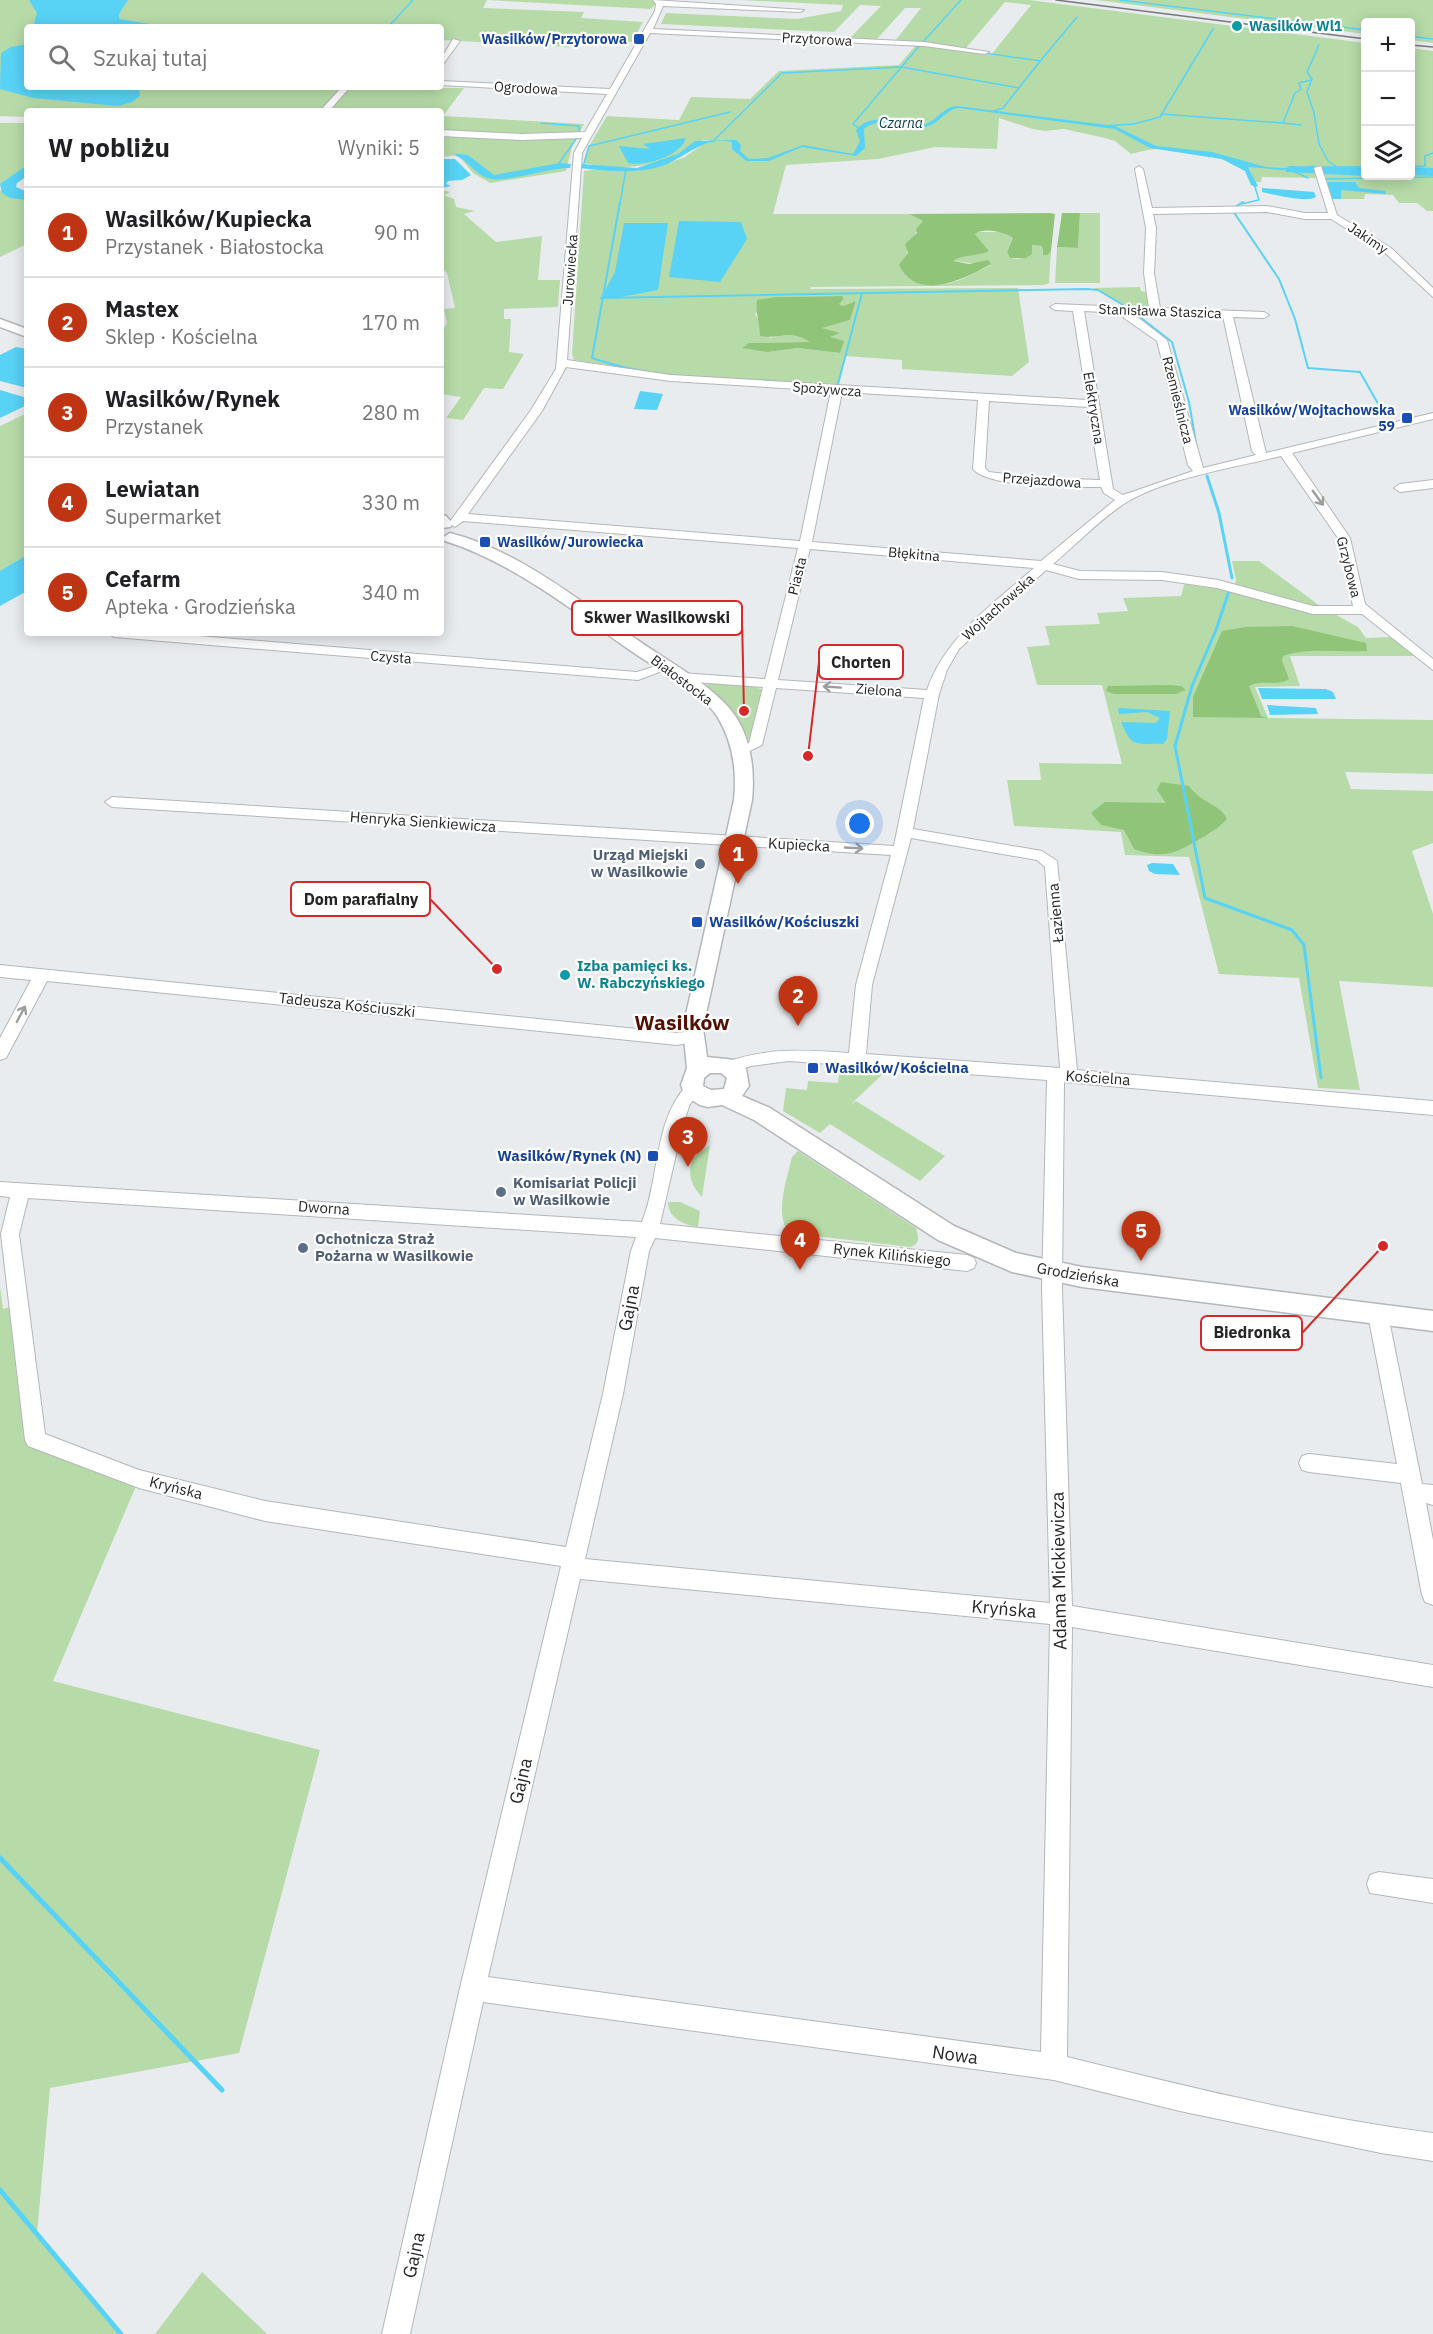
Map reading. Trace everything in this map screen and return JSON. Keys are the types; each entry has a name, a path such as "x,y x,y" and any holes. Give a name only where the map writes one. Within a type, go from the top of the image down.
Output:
{"main road":[{"path":"0,323 24,332"},
{"name":"Białostocka","path":"449,527 473,545 526,573 681,677 724,713 741,751 745,777 743,800 699,995 695,1040 695,1059 717,1082"},
{"name":"Grodzieńska","path":"717,1082 762,1114 946,1233 997,1256 1052,1272 1180,1291 1433,1321"}],"street":[{"path":"662,2 800,10"},
{"name":"Jurowiecka","path":"449,527 536,411 563,363 578,153 648,31 662,2"},
{"name":"Przytorowa","path":"648,31 924,44 985,52"},
{"path":"444,60 456,41"},
{"name":"Ogrodowa","path":"444,83 612,92"},
{"path":"327,108 343,90"},
{"path":"444,133 521,137 587,135"},
{"path":"1139,169 1150,228 1149,273 1155,310"},
{"name":"Jakimy","path":"1319,171 1333,216 1391,253 1416,274 1433,294"},
{"path":"1147,211 1267,209 1305,216 1333,216"},
{"name":"Stanisława Staszica","path":"1056,307 1264,315"},
{"name":"Elektryczna","path":"1078,308 1106,484"},
{"name":"Rzemieślnicza","path":"1125,309 1128,315 1162,340 1194,465 1200,472"},
{"path":"1227,313 1258,451 1263,456"},
{"name":"Spożywcza","path":"563,363 671,378 1093,404"},
{"name":"Piasta","path":"741,751 755,745 805,545 837,389"},
{"name":"Przejazdowa","path":"984,398 979,468 985,475 1039,482 1106,484"},
{"name":"Wojtachowska","path":"857,1060 864,985 905,832 932,694 940,670 954,647 1044,565 1123,500 1156,485 1200,472 1433,416"},
{"name":"Grzybowa","path":"1282,452 1289,457 1344,538 1361,608 1427,655 1433,666"},
{"path":"1106,484 1108,491 1123,500"},
{"path":"1400,488 1433,484"},
{"name":"Błękitna","path":"449,527 805,545 1044,565 1079,575 1162,576 1218,584 1313,610 1361,608"},
{"name":"Czysta","path":"181,636 248,639 638,676 666,667"},
{"name":"Zielona","path":"681,677 932,694"},
{"name":"Henryka Sienkiewicza","path":"112,802 733,841"},
{"name":"Łazienna","path":"905,832 1042,856 1052,864 1063,1076"},
{"name":"Kupiecka","path":"733,841 900,851"},
{"name":"Tadeusza Kościuszki","path":"0,971 695,1040"},
{"path":"0,1054 42,975"},
{"name":"Kościelna","path":"717,1082 762,1059 789,1055 1433,1108"},
{"name":"Adama Mickiewicza","path":"1054,2067 1061,1615 1052,1272 1063,1076"},
{"path":"649,1230 678,1115 692,1108 717,1082"},
{"name":"Dworna","path":"0,1188 649,1230"},
{"name":"Kryńska","path":"22,1190 13,1215 10,1234 35,1440 139,1479 265,1511 572,1563 1061,1615 1433,1676"},
{"name":"Rynek Kilińskiego","path":"649,1230 968,1263"},
{"name":"Gajna","path":"396,2334 473,1988 613,1394 640,1251 649,1230"},
{"path":"1378,1314 1418,1487 1433,1594"},
{"path":"1309,1462 1418,1487"},
{"path":"1379,1884 1433,1891"},
{"name":"Nowa","path":"473,1988 1054,2067 1191,2100 1381,2140 1433,2147"}],"green space":[{"path":"0,0 487,0 483,8 584,12 581,18 643,22 632,42 576,40 570,47 444,40 444,24 24,24 24,90 444,90 444,88 464,88 444,115 444,108 24,108 24,117 0,116"},
{"path":"487,0 657,0 658,1 651,9"},
{"path":"741,0 1029,0 1361,42 1361,180 1415,180 1415,49 1433,51 1433,211 1427,211 1417,203 1399,203 1393,195 1365,194 1364,199 1324,199 1319,178 1262,177 1261,182 1255,182 1250,170 1206,154 1161,149 1131,154 1115,141 1105,138 1064,129 1045,131 1033,129 999,118 997,149 935,147 878,159 786,165 773,214 909,214 923,221 907,248 906,276 930,284 950,283 991,265 952,261 989,251 975,234 976,232 1000,232 1013,238 1007,252 1010,258 1018,259 1032,254 1032,245 1042,246 1042,253 1048,255 1051,251 1049,283 1044,285 811,287 810,289 1018,288 1029,362 1012,376 902,369 902,360 845,356 838,387 673,375 574,360 572,354 584,171 610,168 634,171 658,167 685,157 709,140 695,143 665,160 642,166 607,167 583,163 589,146 607,116 679,120 691,97 750,99 779,71 899,65 916,45 991,55 1031,5 1005,2 966,48 895,41 921,8 905,8 876,40 850,38 881,6 860,5 834,32 661,24 666,13 797,19 841,11 843,5","holes":["842,296 844,299 839,304 843,306 856,301 850,320 821,328 839,333 829,337 840,353 798,348 768,352 749,343 812,342 793,333 770,338 755,314 776,297"]},
{"path":"1096,0 1433,0 1433,43 1415,41 1415,18 1361,18 1361,33"},
{"path":"444,116 584,124 572,147 566,171 490,183 473,173 458,155 444,157"},
{"path":"0,123 24,123 24,167 0,185"},
{"path":"0,190 24,199 24,245 0,257"},
{"path":"444,195 454,199 456,207 475,211 464,214 496,242 542,236 538,280 560,280 558,307 504,309 504,319 511,319 509,352 524,354 503,389 484,388 463,420 446,418 461,397 444,394 444,328 447,323 444,309 455,308 447,273 444,270"},
{"path":"1062,213 1080,213 1078,248 1057,247"},
{"path":"1080,213 1100,213 1100,283 1055,283 1057,247 1078,248"},
{"path":"909,214 1055,214 1051,251 1048,255 1043,255 1042,246 1032,245 1032,254 1026,258 1010,258 1007,252 1013,238 999,232 984,231 975,234 989,251 953,261 969,264 988,260 991,264 968,276 942,284 929,285 917,283 907,276 899,265 908,253 905,244 917,233 916,229 923,221"},
{"path":"1140,287 1141,291 1148,292 1150,306 1143,308 1128,306 1094,288"},
{"path":"842,296 844,299 839,304 843,306 856,301 850,320 822,328 840,333 830,337 844,341 840,353 798,348 768,352 742,348 749,343 810,342 790,335 760,336 757,300 776,297"},
{"path":"24,414 24,564 0,578 0,426"},
{"path":"1232,561 1259,561 1320,606 1358,627 1366,638 1391,637 1415,656 1290,656 1300,686 1255,687 1268,718 1433,720 1433,774 1345,772 1351,789 1433,791 1433,843 1412,851 1433,914 1433,987 1339,981 1360,1090 1318,1088 1299,978 1219,974 1189,857 1125,855 1121,832 1014,826 1007,780 1041,780 1039,763 1122,764 1102,685 1037,685 1027,647 1050,645 1045,626 1100,624 1097,613 1128,611 1123,598 1181,596 1184,584 1233,591 1236,580"},
{"path":"1292,626 1366,643 1367,651 1314,651 1283,656 1282,661 1289,679 1249,686 1261,716 1268,718 1193,717 1193,697 1222,631 1245,627"},
{"path":"707,683 753,685 762,690 750,739 747,739 737,717 727,704 709,689"},
{"path":"1108,686 1181,686 1186,690 1176,694 1114,694 1106,691"},
{"path":"1161,782 1189,786 1220,810 1227,819 1216,829 1180,850 1155,854 1134,849 1124,830 1101,825 1091,813 1105,802 1166,803 1157,790"},
{"path":"840,1067 887,1070 849,1106 856,1101 945,1156 920,1181 830,1124 820,1133 783,1111 786,1088 807,1090 808,1081 838,1083"},
{"path":"710,1145 702,1197 695,1188 690,1168 694,1157"},
{"path":"798,1151 916,1228 918,1237 916,1244 910,1247 789,1233 782,1216 783,1196 792,1157"},
{"path":"668,1202 680,1202 700,1211 698,1227 678,1220 671,1212"},
{"path":"0,1286 3,1309 20,1304 35,1440 139,1479 53,1681 320,1750 239,2053 50,2088 37,2234 121,2334 0,2334"},
{"path":"202,2272 267,2334 155,2334"}],"water":[{"path":"29,0 128,0 119,14 119,19 150,24 34,24 37,13"},
{"path":"24,45 24,90 139,90 140,96 132,102 118,106 33,98 0,89 1,53 11,47"},
{"path":"957,106 1115,126 1156,146 1212,152 1266,167 1316,170 1317,173 1248,167 1258,186 1255,187 1251,185 1245,171 1222,159 1150,148 1115,129 959,108 950,111 929,126 915,127 885,122 871,125 864,129 865,148 856,156 802,147 769,161 746,161 732,149 732,142 722,141 703,145 659,167 640,171 580,168 581,164 637,168 678,154 695,141 736,140 741,145 740,151 749,159 768,158 803,145 853,154 860,141 856,130 863,124 887,120 912,125 926,124 947,109"},
{"path":"686,138 683,144 670,155 652,162 628,163 619,146 650,149 643,144"},
{"path":"444,152 468,155 494,175 560,163 571,164 570,168 508,179 492,179 481,175 454,155 457,154"},
{"path":"444,159 455,159 471,175 462,180 448,181 446,184 451,186 444,187"},
{"path":"24,167 24,178 17,183 16,187 24,191 24,200 10,198 2,193 0,184"},
{"path":"1327,182 1355,182 1359,188 1385,191 1386,194 1341,190 1341,199 1330,199"},
{"path":"1262,188 1314,192 1316,197 1311,199 1290,198 1262,192"},
{"path":"679,221 741,222 747,239 720,282 669,277"},
{"path":"624,223 668,223 658,290 601,298 615,272"},
{"path":"16,347 24,348 24,387 0,381 0,355"},
{"path":"0,390 24,397 24,406 0,418"},
{"path":"640,391 663,394 657,410 634,409"},
{"path":"24,557 24,593 0,606 0,571"},
{"path":"1258,688 1326,689 1333,692 1336,699 1262,699"},
{"path":"1267,705 1316,708 1318,714 1270,715"},
{"path":"1118,708 1170,711 1167,739 1163,744 1141,744 1132,741 1121,722 1156,723 1160,718 1147,712 1119,714"},
{"path":"1152,863 1173,864 1180,875 1155,874 1149,871 1147,865"}],"waterway":[{"path":"391,24 413,0"},
{"path":"922,43 961,0"},
{"path":"1120,0 1361,29"},
{"path":"1042,59 1077,17"},
{"path":"1162,114 1213,29"},
{"path":"1415,37 1433,39"},
{"path":"901,67 921,44"},
{"path":"1319,45 1307,72 1312,79 1307,92 1314,113 1319,144 1328,161 1337,167"},
{"path":"984,53 1040,61"},
{"path":"1019,88 1040,61"},
{"path":"712,142 782,73 901,67"},
{"path":"860,129 853,124 901,67"},
{"path":"901,67 1019,88"},
{"path":"1283,123 1295,93 1301,89 1299,83 1311,80"},
{"path":"994,111 1003,108 1019,88"},
{"path":"583,167 589,146 730,112"},
{"path":"1103,126 1134,124 1160,117 1162,114"},
{"path":"1162,114 1283,123"},
{"path":"541,123 579,126 579,134"},
{"path":"1283,123 1301,125"},
{"path":"567,152 578,136"},
{"path":"558,165 566,153"},
{"path":"1415,166 1425,166 1425,156 1433,153"},
{"name":"Czarna","path":"1293,170 1314,166"},
{"name":"Czarna","path":"1323,167 1337,167"},
{"path":"1337,167 1361,167"},
{"path":"620,204 626,169"},
{"name":"Czarna","path":"1290,170 1361,172"},
{"path":"1293,171 1308,178"},
{"name":"Czarna","path":"1415,171 1433,172"},
{"path":"1325,179 1433,177"},
{"path":"1241,204 1259,200 1255,187"},
{"path":"603,298 620,202"},
{"path":"1235,207 1243,202"},
{"path":"1233,211 1279,279 1295,319 1308,368 1360,372 1385,416"},
{"path":"862,293 1087,289 1098,290 1123,305"},
{"path":"603,298 862,293"},
{"path":"838,384 862,293"},
{"path":"603,298 592,358 659,374 775,381"},
{"path":"1136,314 1172,342 1189,402 1197,449"},
{"path":"1207,476 1219,513 1232,578"},
{"path":"1230,588 1216,630 1192,686 1175,746 1205,898 1292,930 1304,945 1321,1078"},
{"path":"0,1858 222,2090"},
{"path":"0,2190 121,2334"}],"railway":[{"path":"1056,0 1361,38"},
{"path":"1415,45 1433,47"}],"place":[{"name":"Wasilków Wl1","path":"1237,26"},
{"name":"Wasilków/Przytorowa","path":"639,39"},
{"name":"Wasilków/Wojtachowska 59","path":"1407,418"},
{"name":"Wasilków/Jurowiecka","path":"485,542"},
{"name":"Skwer Wasilkowski","path":"744,711"},
{"name":"Chorten","path":"808,756"},
{"name":"Urząd Miejski w Wasilkowie","path":"700,864"},
{"name":"Wasilków/Kupiecka","path":"738,884"},
{"name":"Wasilków/Kościuszki","path":"697,922"},
{"name":"Dom parafialny","path":"497,969"},
{"name":"Izba pamięci ks. W. Rabczyńskiego","path":"565,975"},
{"name":"Mastex","path":"798,1026"},
{"name":"Wasilków/Kościelna","path":"813,1068"},
{"name":"Wasilków/Rynek (N)","path":"653,1156"},
{"name":"Wasilków/Rynek","path":"688,1167"},
{"name":"Komisariat Policji w Wasilkowie","path":"501,1192"},
{"name":"Biedronka","path":"1383,1246"},
{"name":"Ochotnicza Straż Pożarna w Wasilkowie","path":"303,1248"},
{"name":"Cefarm","path":"1141,1261"},
{"name":"Lewiatan","path":"800,1270"}],"district":[{"name":"Wasilków","path":"682,1023"}]}
